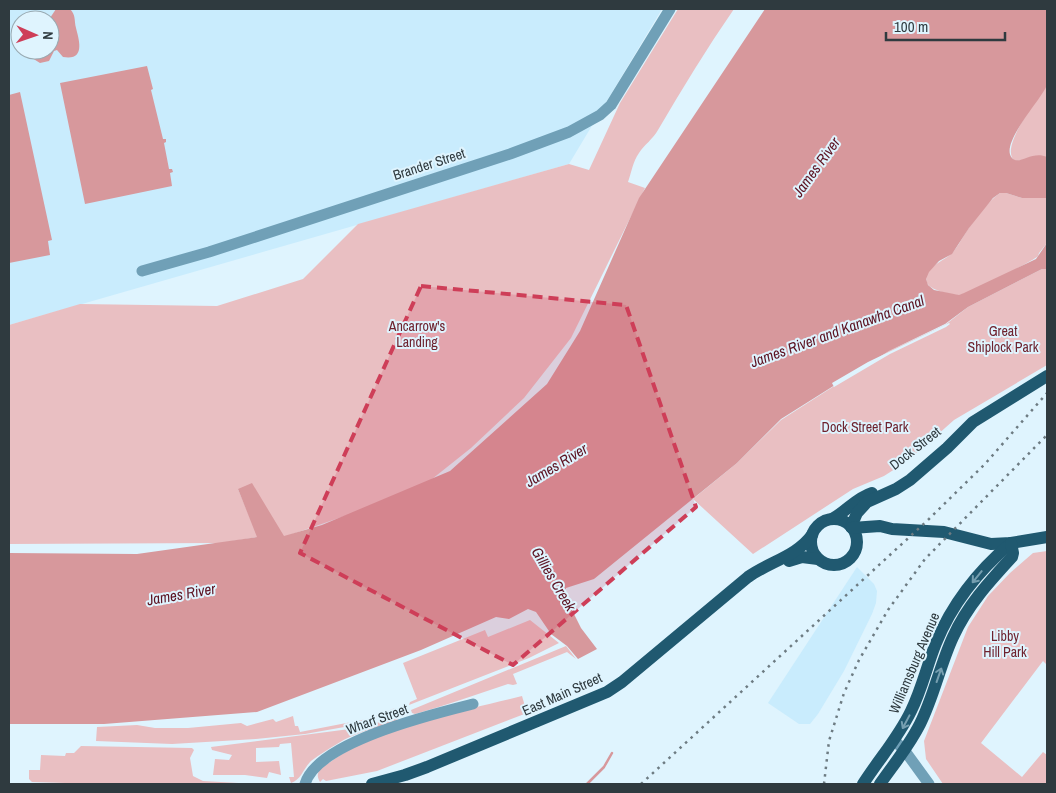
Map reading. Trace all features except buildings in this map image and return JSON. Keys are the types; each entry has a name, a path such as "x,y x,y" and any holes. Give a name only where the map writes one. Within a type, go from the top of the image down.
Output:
{"main road":[{"name":"Dock Street","path":"832,519 842,514 860,497 900,480 981,416 1047,376"},
{"name":"Dock Street","path":"852,528 857,513 867,502 896,489 910,480 947,448 964,430"},
{"path":"856,549 856,536 852,528 841,520 832,519 818,526 812,535 812,550 818,559 830,565 842,564 850,560 856,549 870,537 892,529"},
{"path":"852,528 880,526 892,529 944,532 991,544 1047,537"},
{"name":"East Main Street","path":"372,784 422,768 607,692 622,682 748,577 767,565 798,550 812,535"},
{"name":"Williamsburg Avenue","path":"863,784 895,741 913,709 937,643 949,617 973,582 994,558 1011,543 1012,557 982,590 953,637 927,708 905,751 880,784"},
{"name":"East Main Street","path":"406,784 612,696 770,570 796,558 818,559"}],"street":[{"name":"Brander Street","path":"142,271 209,252 510,154 569,132 600,115 611,105 670,9"},
{"name":"Wharf Street","path":"305,784 315,767 347,745 395,727 473,704"},
{"path":"895,741 905,751 928,784"}],"highlighted area":[{"path":"421,286 626,305 696,507 513,665 300,553"}],"shaded area":[{"path":"9,9 662,9 569,164 9,325"},
{"path":"857,567 874,584 877,591 876,603 872,614 844,671 818,714 810,724 799,724 768,703"}],"green space":[{"name":"Ancarrow's Landing","path":"678,9 734,9 656,133 637,156 628,182 645,188 571,338 524,398 471,448 417,491 284,537 238,489 258,537 221,543 9,544 9,325 80,304 217,306 303,279 358,224 569,164 589,170 620,103"},
{"path":"1047,85 1047,157 1015,161 1011,155 1015,135"},
{"name":"Great Shiplock Park","path":"1000,193 1022,198 1047,198 1047,243 1038,256 999,278 964,294 941,292 929,286 926,278 930,269 952,253 972,223"},
{"name":"Dock Street Park","path":"1042,269 1046,269 1047,272 1047,365 954,420 909,460 884,476 853,489 753,554 693,499 737,463 781,420 889,351 945,325 968,307"},
{"name":"Libby Hill Park","path":"1047,551 1047,665 1043,661 981,743 1022,777 1043,752 1047,755 1047,784 943,784 926,759 924,741 968,627 988,596 1010,573 1033,553"},
{"path":"530,620 559,643 529,658 409,705 410,702 417,699 403,663 485,630 488,637"},
{"path":"566,646 576,659 567,652 513,674 517,684 508,684 427,711 412,713 411,710"},
{"path":"522,696 527,713 377,771 326,781 323,779 320,782 318,779 320,769 352,748 376,737 438,717"},
{"path":"395,708 396,710 368,722 305,734 172,744 96,741 97,727 137,725 155,728 188,728 241,723 247,726 273,719 276,722 293,716 295,726 298,726 300,732 367,719"},
{"path":"399,715 398,720 351,736 327,750 311,761 300,777 291,783 289,777 294,777 291,743 280,744 279,747 256,748 256,762 279,761 281,775 269,772 267,778 245,775 213,775 215,759 229,760 232,755 212,750 211,747 365,727"},
{"path":"81,746 192,748 194,750 190,758 193,776 203,781 257,784 99,784 32,782 29,779 29,770 40,770 41,755 65,756 66,753 74,753"}],"water":[{"path":"70,9 73,13 79,44 78,53 75,56 63,57 60,54 60,10 55,10"},
{"path":"765,9 1047,9 1048,83 1044,92 1016,132 1010,151 1012,158 1015,160 1036,155 1047,157 1047,198 1022,198 1000,193 993,198 969,228 952,254 939,261 929,272 926,279 928,285 934,290 959,295 1036,259 1047,243 1047,272 1046,269 1042,269 968,307 945,324 889,351 781,419 737,463 594,579 566,588 564,594 581,628 597,649 578,659 567,646 551,634 536,612 528,609 509,619 496,617 421,650 257,712 104,724 9,724 9,553 137,554 257,537 238,489 252,483 284,536 322,525 450,471 547,384 580,331 639,198"},
{"path":"35,60 50,60 49,61 40,63"},
{"path":"147,66 163,139 166,139 164,143 169,169 172,169 173,172 170,173 172,186 85,204 60,83"},
{"path":"20,92 52,240 48,241 50,255 9,263 9,95"}],"pier":[{"path":"949,323 946,327 890,354 834,387 832,383 868,362"}],"waterway":[{"name":"Gillies Creek","path":"587,784 604,767 612,753"}],"railway":[{"path":"641,784 929,519 985,464 1047,393"},
{"path":"824,784 829,741 844,693 859,660 888,610 925,559 1047,435"}],"water label":[{"name":"James River","path":"816,167"},
{"name":"James River and Kanawha Canal","path":"837,331"},
{"name":"James River","path":"556,465"},
{"name":"James River","path":"181,594"}]}
